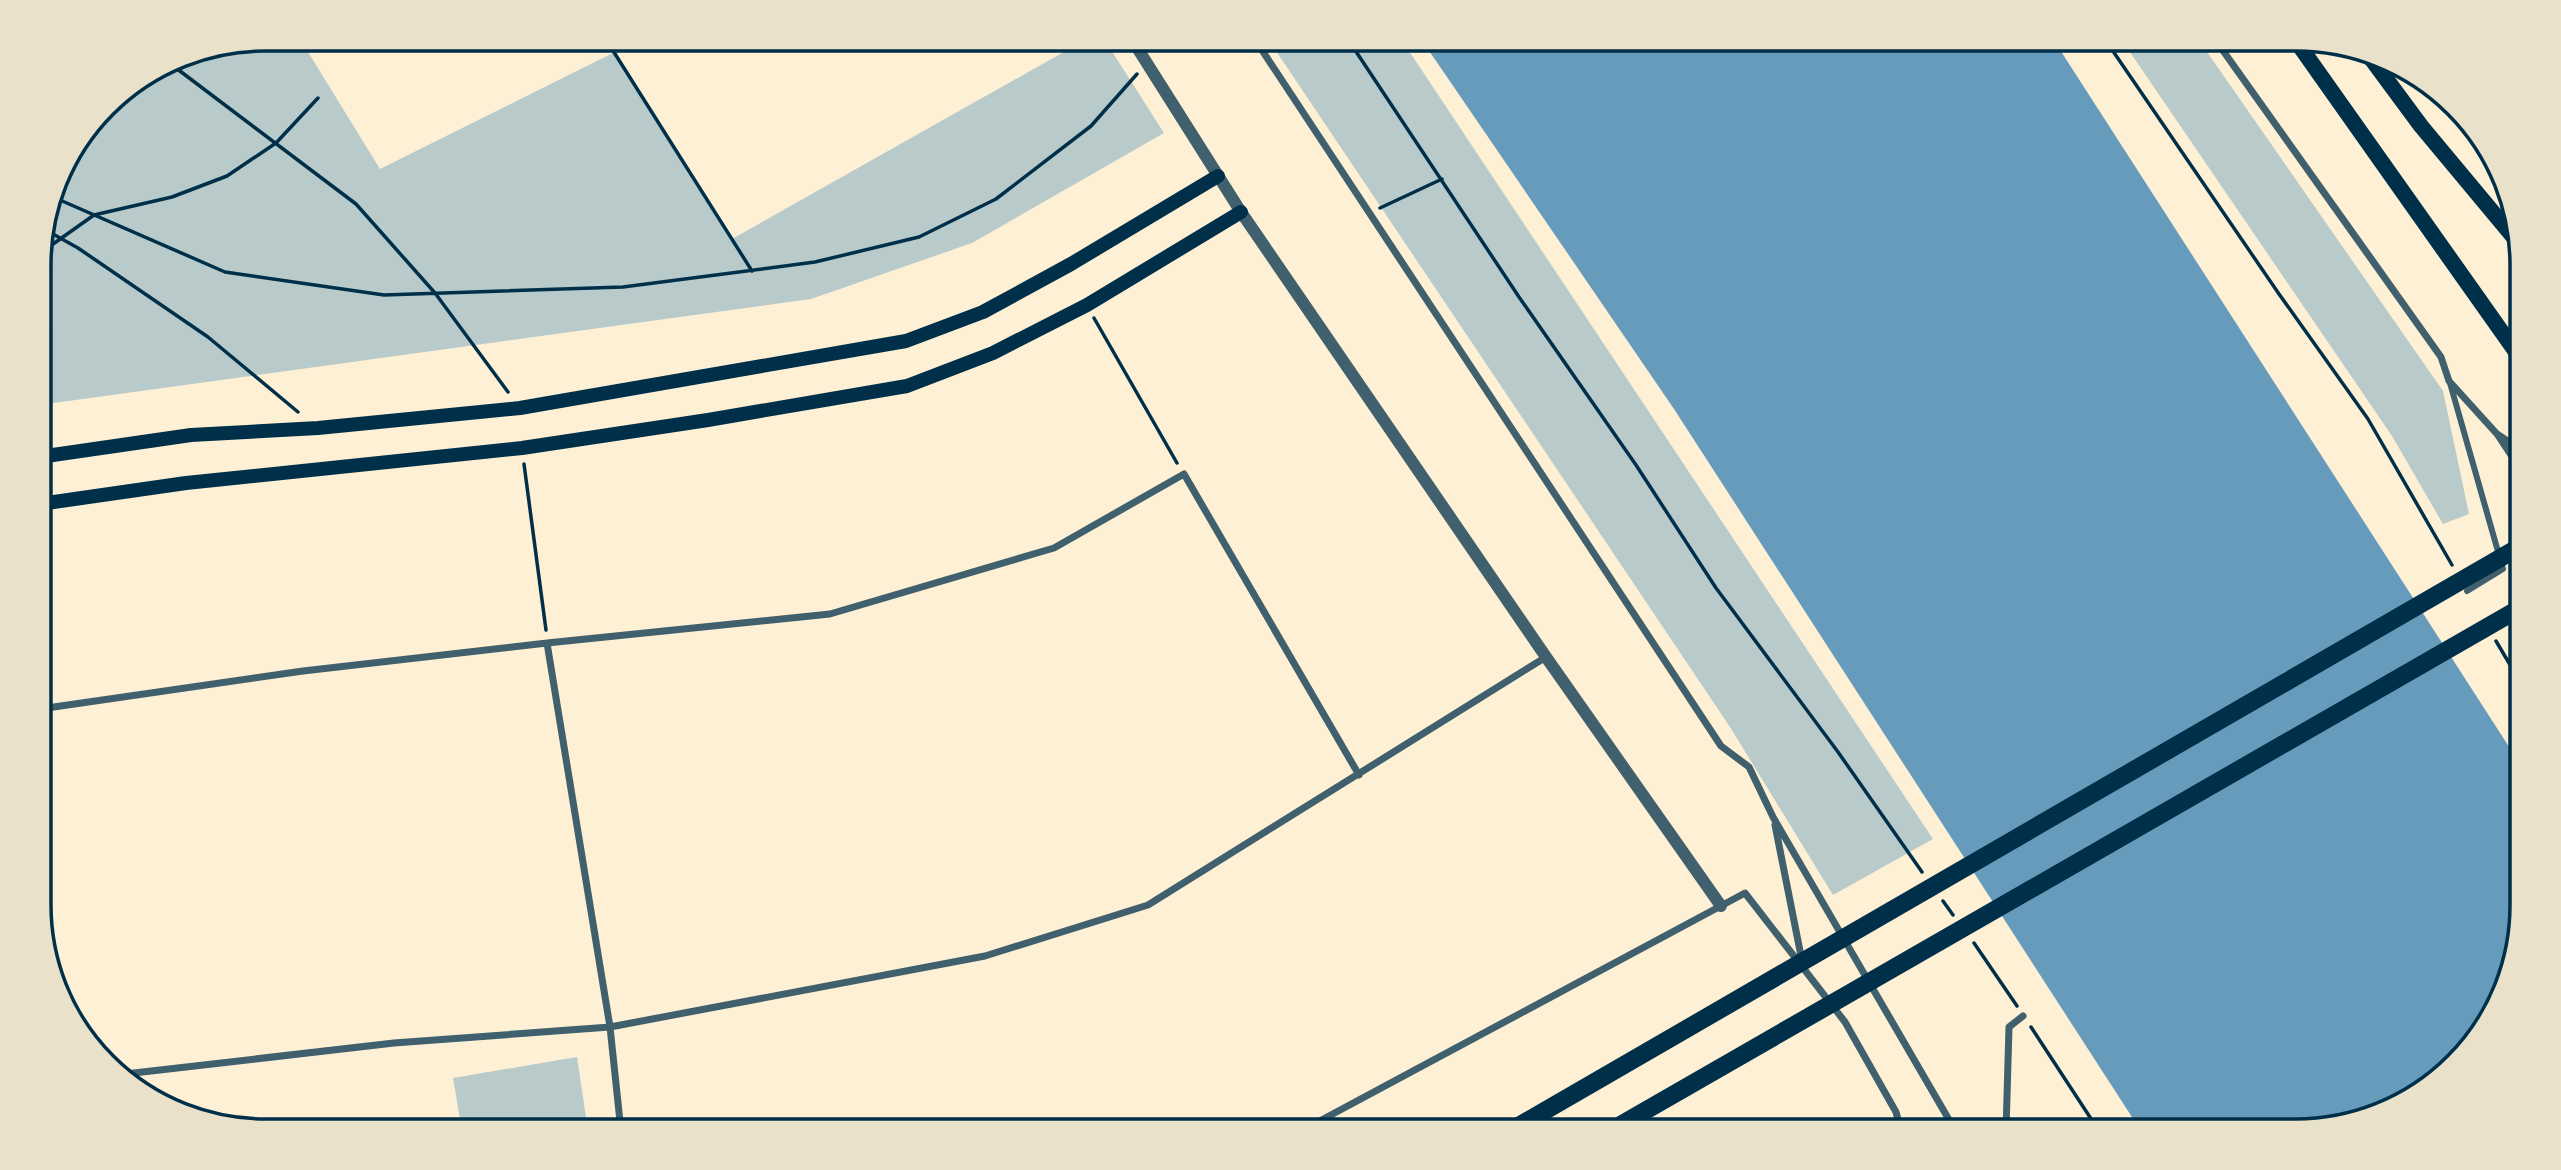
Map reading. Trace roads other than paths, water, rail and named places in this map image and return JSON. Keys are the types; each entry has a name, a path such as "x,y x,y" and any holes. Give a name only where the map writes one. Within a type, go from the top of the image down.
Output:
{"highway":[{"path":"2303,51 2510,343"},
{"path":"2378,67 2421,126 2506,229"},
{"path":"1531,1119 2510,552"},
{"path":"1631,1119 2510,614"}],"main road":[{"path":"51,455 191,435 318,428 520,408 906,341 983,312 1071,264 1218,176"},
{"path":"51,502 186,483 522,448 907,386 993,353 1087,305 1241,212"}],"street":[{"path":"1140,51 1241,212 1546,657 1721,906"},
{"path":"1263,51 1721,746 1749,767 1773,817 1948,1119"},
{"path":"2223,51 2441,357 2503,569 2467,591"},
{"path":"2449,381 2497,434 2510,454"},
{"path":"2497,434 2510,443"},
{"path":"51,707 303,671 830,614 1054,548 1184,474 1359,775"},
{"path":"547,643 610,1027 620,1119"},
{"path":"132,1073 394,1043 610,1027 985,956 1148,905 1546,657"},
{"path":"1773,817 1804,969"},
{"path":"1323,1119 1745,893 1845,1022 1897,1119"},
{"path":"2006,1119 2009,1027 2023,1016"}],"water":[{"path":"1429,51 2061,51 2510,748 2510,920 2506,947 2494,987 2466,1036 2448,1057 2403,1091 2365,1108 2338,1115 2311,1119 2133,1119 1674,409"}]}
